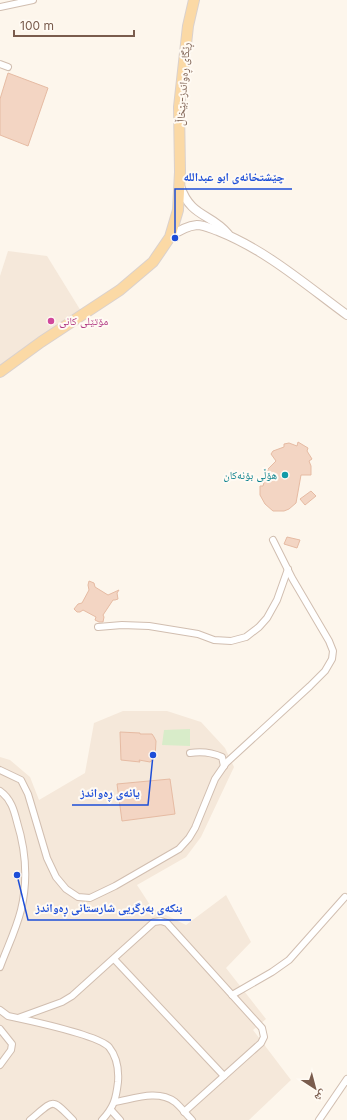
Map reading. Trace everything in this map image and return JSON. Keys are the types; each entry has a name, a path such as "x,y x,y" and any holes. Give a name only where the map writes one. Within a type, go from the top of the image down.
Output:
{"main road":[{"name":"ڕێگای ڕەواندز-بێخاڵ","path":"0,372 41,342 120,290 153,262 170,237 178,210 180,183 180,107 188,26 194,0"}],"street":[{"path":"0,7 33,0"},
{"path":"0,64 8,67"},
{"path":"180,183 184,196 194,209 224,228 230,236"},
{"path":"170,237 177,231 187,227 199,225 230,236 279,265 347,315"},
{"path":"0,770 21,780 28,794 47,858 56,877 66,889 78,897 90,898 115,886 179,849 189,838 195,828 215,779 224,766 310,686 325,671 332,659 333,651 329,641 273,540"},
{"path":"98,627 122,625 149,626 198,634 214,640 231,641 246,637 259,627 267,618 277,600 288,569"},
{"path":"190,752 200,751 216,754 222,757 224,766"},
{"path":"0,791 10,800 14,811 24,849 26,870 21,909 0,967"},
{"path":"232,995 272,972 289,960 345,897"},
{"path":"18,1018 62,1002 72,996 154,922 161,921 167,923 262,1028 264,1037 261,1043 184,1112"},
{"path":"114,959 224,1076"},
{"path":"0,1010 8,1016 69,1030 100,1041 108,1046 118,1063 118,1078 115,1102 111,1110 102,1120"},
{"path":"0,1029 12,1044 11,1050 0,1066"},
{"path":"319,1120 347,1079"},
{"path":"115,1102 149,1096 163,1096 174,1102 192,1120"},
{"path":"30,1120 48,1105 54,1103 59,1105 73,1120"},
{"path":"111,1110 120,1120"}],"shaded area":[{"path":"8,251 47,256 84,316 0,375 0,276"},
{"path":"123,711 167,711 201,722 225,748 234,767 201,837 186,857 137,885 152,908 186,925 226,895 251,942 226,968 266,1019 253,1030 291,1080 249,1120 0,1120 0,757 10,760 30,777 39,800 85,773 94,723"}],"green space":[{"path":"190,729 190,746 162,745 164,730"}],"building":[{"path":"8,73 48,88 28,146 0,135 0,99"},
{"path":"298,442 308,448 307,451 312,459 309,461 311,466 311,475 301,475 296,503 284,511 273,511 265,504 260,495 260,486 263,486 268,469 276,461 271,454 273,451 284,447 284,444 289,443 297,446"},
{"path":"311,491 316,496 305,505 300,499"},
{"path":"287,537 300,540 297,548 284,544"},
{"path":"89,581 94,583 95,587 108,595 119,590 117,593 118,599 113,600 103,615 103,622 95,620 96,617 83,610 77,612 74,609 78,604 82,603 89,590"},
{"path":"120,732 152,734 156,741 155,758 150,762 139,760 140,762 121,760"},
{"path":"170,779 175,814 122,821 117,784"}],"place":[{"name":"چێشتخانەی ابو عبدالله","path":"175,238"},
{"name":"مۆتێلی کانی","path":"51,321"},
{"name":"هۆڵی بۆنەکان","path":"285,475"},
{"name":"یانەی ڕەواندز","path":"153,755"},
{"name":"بنکەی بەرگریی شارستانی ڕەواندز","path":"17,875"}]}
